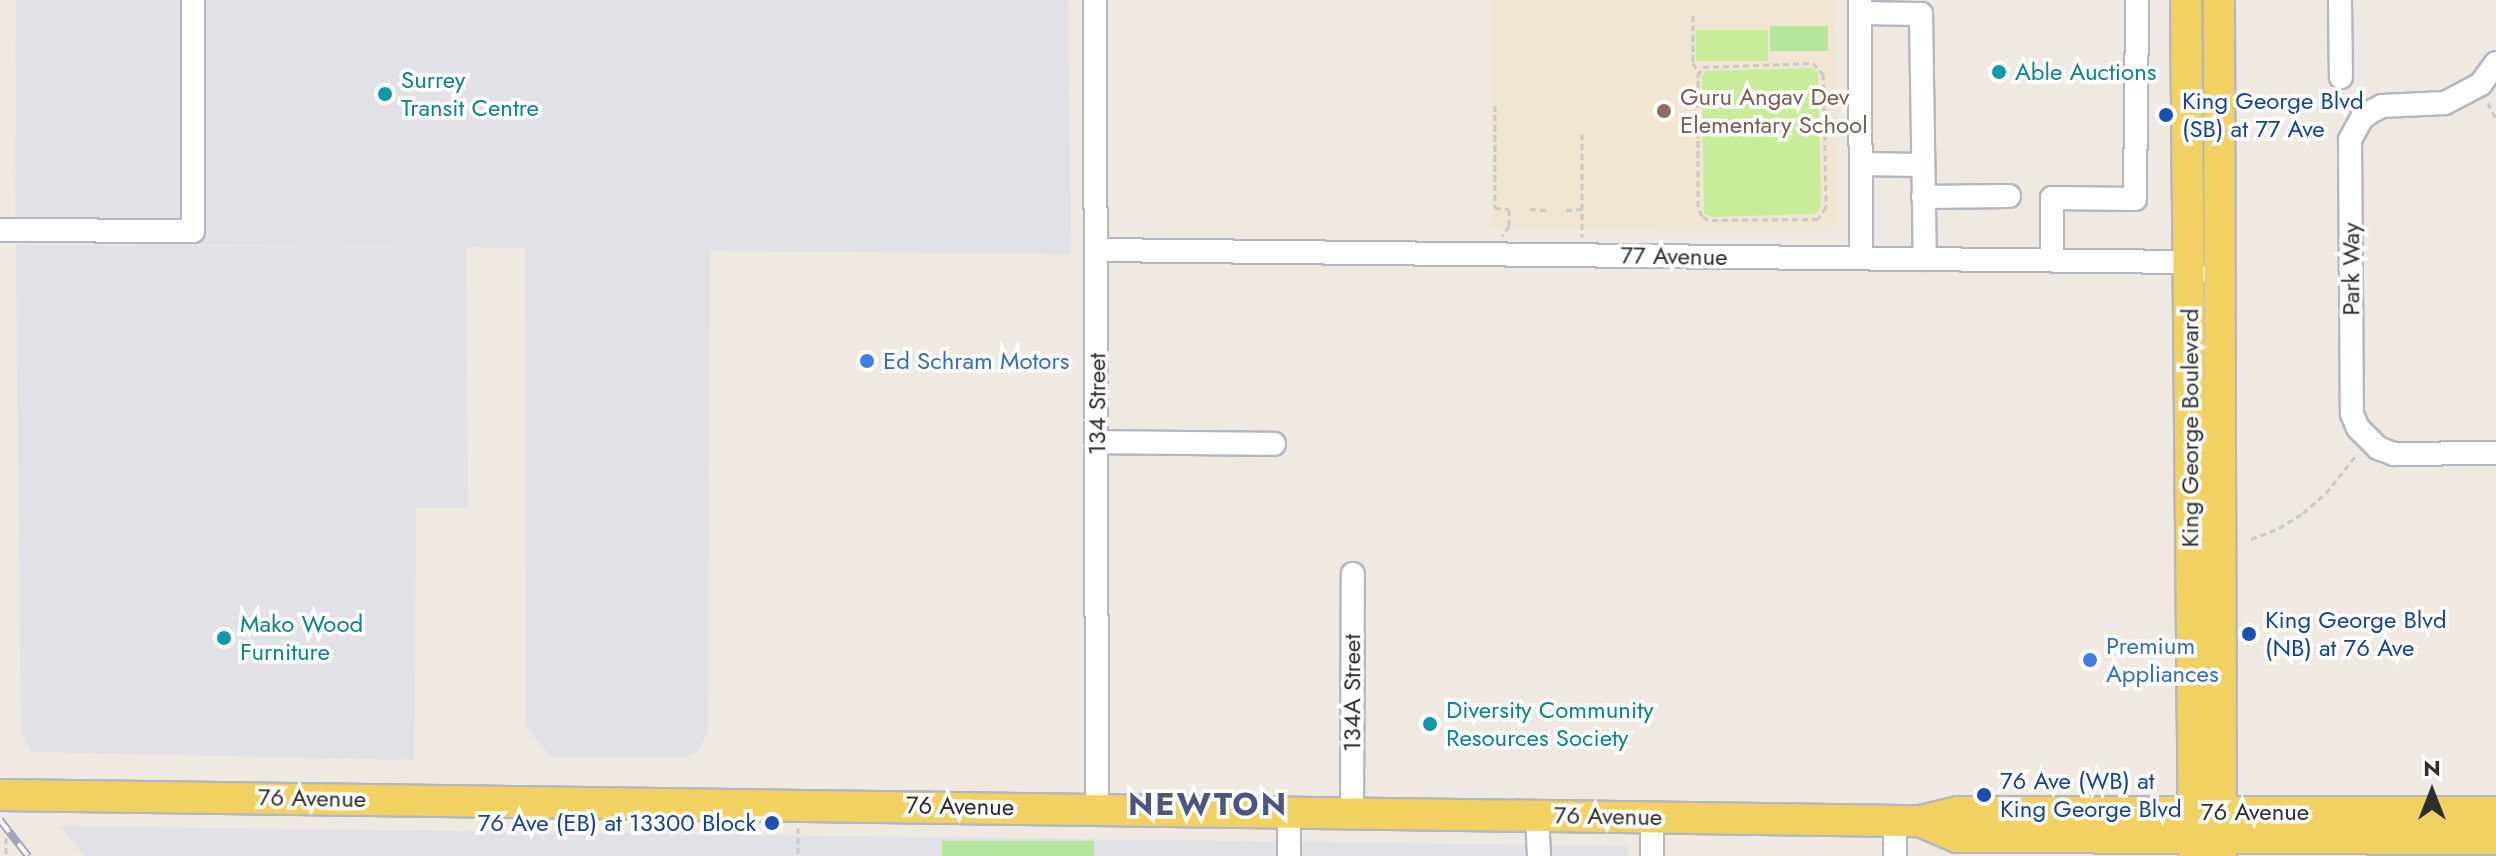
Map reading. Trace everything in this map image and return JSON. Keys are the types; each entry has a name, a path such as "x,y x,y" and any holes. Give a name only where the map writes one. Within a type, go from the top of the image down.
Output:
{"main road":[{"name":"King George Boulevard","path":"2186,0 2189,262 2208,836"},
{"name":"King George Boulevard","path":"2208,836 2219,317 2219,0"},
{"name":"76 Avenue","path":"0,795 1907,821 1957,837 2208,836 2496,812"},
{"name":"76 Avenue","path":"2208,836 2294,847 2496,839"}],"street":[{"path":"0,230 193,231 193,0"},
{"name":"134 Street","path":"1095,0 1097,808"},
{"path":"2052,260 2052,198 2135,199 2137,0"},
{"path":"2340,0 2341,77"},
{"path":"1861,258 1860,7 1921,14 1925,259"},
{"name":"Park Way","path":"2366,438 2352,414 2350,140 2362,118 2372,111 2382,106 2445,103 2481,84 2496,63"},
{"path":"1861,164 1922,165"},
{"path":"1923,197 2009,196"},
{"name":"77 Avenue","path":"1096,250 2189,262"},
{"path":"2189,262 2219,317"},
{"path":"2366,438 2394,454 2496,453"},
{"path":"1097,442 1274,444"},
{"name":"134A Street","path":"1352,812 1353,574"},
{"path":"1289,811 1289,856"},
{"path":"1537,815 1539,856"},
{"path":"1652,817 1652,856"},
{"path":"1895,856 1907,821"}],"path":[{"path":"1693,15 1693,63 1699,73 1698,207 1702,216 1708,220 1818,219 1826,207 1824,95 1820,67 1813,63 1713,64 1703,67 1699,73"},
{"path":"1495,105 1495,208 1510,209 1509,226 1502,236"},
{"path":"1582,134 1582,237"},
{"path":"1530,209 1546,210"},
{"path":"1566,210 1582,209"},
{"path":"2251,539 2279,528 2326,493 2351,463 2366,438"},
{"path":"798,823 798,856"},
{"path":"6,838 6,856"}],"shaded area":[{"name":"Surrey Transit Centre","path":"16,0 1068,0 1071,254 710,251 708,732 699,750 685,757 551,757 526,726 525,248 466,247 468,508 416,508 414,760 31,752 21,730 16,245 425,247 15,243"},
{"name":"Guru Angav Dev Elementary School","path":"1491,0 1835,0 1838,223 1824,230 1492,228"},
{"path":"60,826 1628,846 1628,856 84,856"}],"green space":[{"path":"1770,26 1828,26 1828,51 1770,51"},
{"path":"1696,30 1768,30 1768,61 1696,61"},
{"path":"1811,68 1818,72 1821,206 1816,214 1712,217 1704,214 1702,76 1705,71"},
{"path":"942,841 1094,841 1094,856 942,856"}],"railway":[{"path":"0,820 28,856"}],"place":[{"name":"Able Auctions","path":"1999,72"},
{"name":"Surrey Transit Centre","path":"385,94"},
{"name":"Guru Angav Dev Elementary School","path":"1664,111"},
{"name":"King George Blvd (SB) at 77 Ave","path":"2166,115"},
{"name":"Ed Schram Motors","path":"867,361"},
{"name":"King George Blvd (NB) at 76 Ave","path":"2249,634"},
{"name":"Mako Wood Furniture","path":"224,638"},
{"name":"Premium Appliances","path":"2090,660"},
{"name":"Diversity Community Resources Society","path":"1430,724"},
{"name":"76 Ave (WB) at King George Blvd","path":"1984,795"},
{"name":"76 Ave (EB) at 13300 Block","path":"772,823"}],"district":[{"name":"NEWTON","path":"1208,804"}]}
